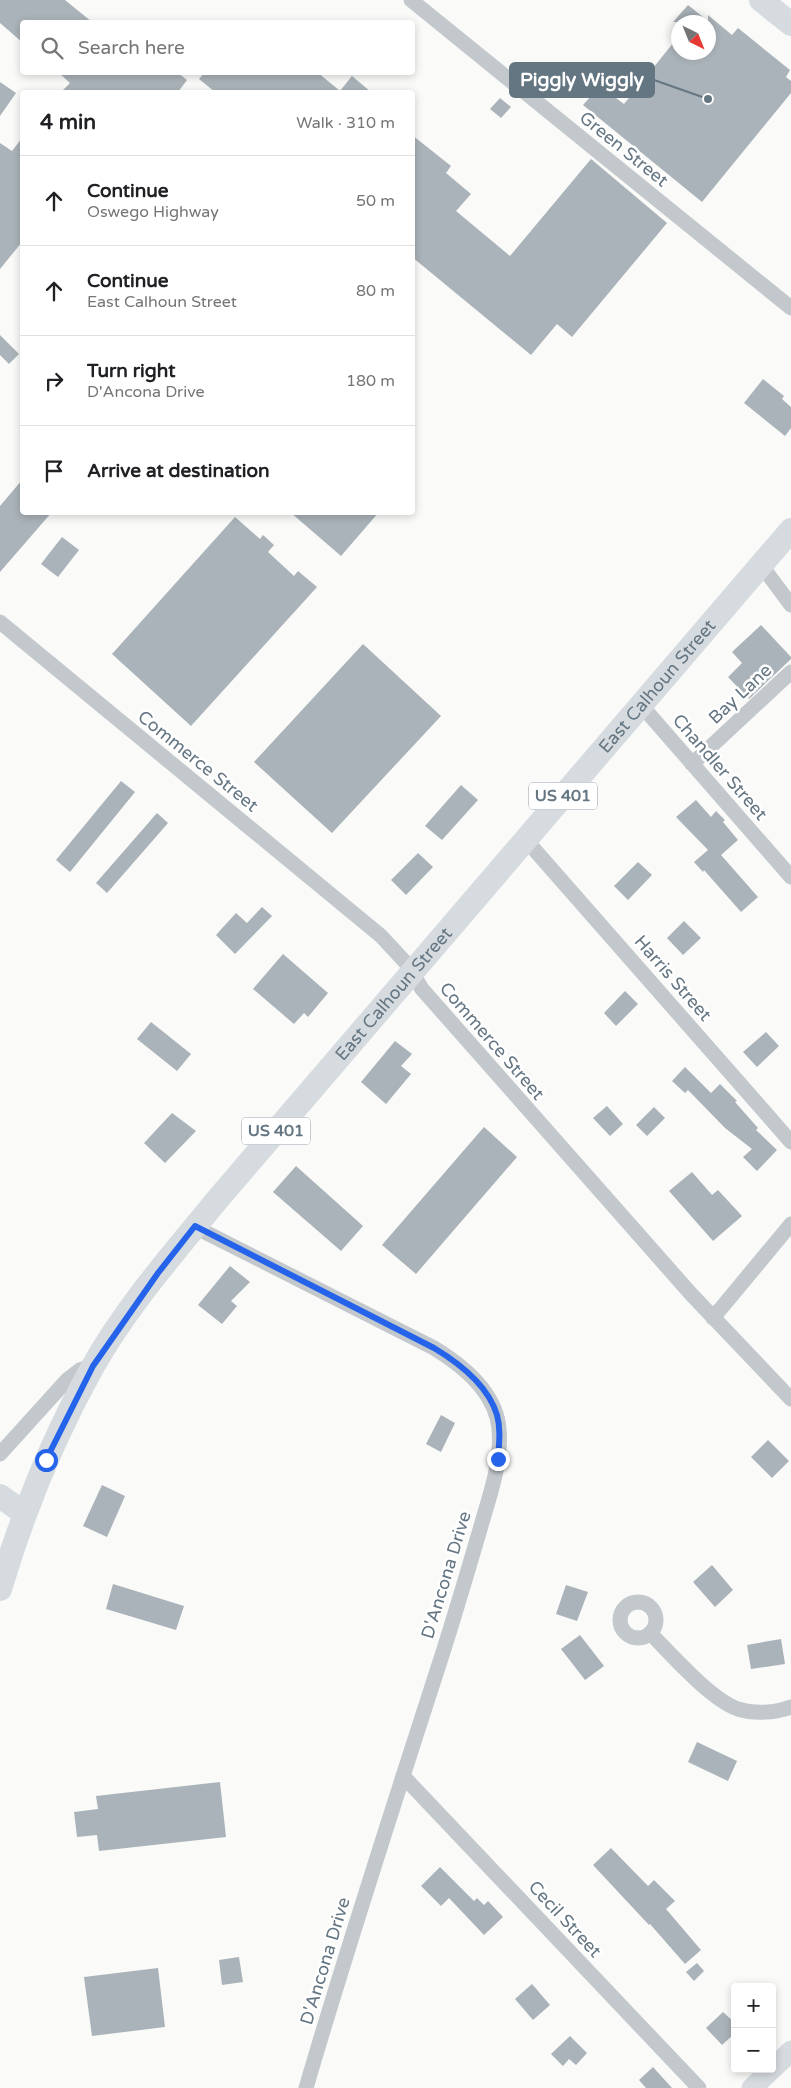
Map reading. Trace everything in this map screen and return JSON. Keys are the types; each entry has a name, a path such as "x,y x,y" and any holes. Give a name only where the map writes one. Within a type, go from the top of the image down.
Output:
{"main road":[{"path":"761,0 791,24"},
{"name":"East Calhoun Street","path":"93,1366 148,1287 195,1226 791,530"},
{"name":"US 401","path":"0,1589 13,1527 93,1366"},
{"path":"0,1496 13,1527"}],"street":[{"name":"Green Street","path":"411,0 791,308"},
{"path":"761,565 791,605"},
{"name":"Commerce Street","path":"0,622 381,936 412,972 422,989 713,1318 791,1399"},
{"name":"Bay Lane","path":"692,764 791,672"},
{"name":"Chandler Street","path":"641,706 791,877"},
{"name":"Harris Street","path":"526,840 791,1142"},
{"path":"713,1318 791,1224"},
{"name":"D'Ancona Drive","path":"195,1226 451,1358 472,1376 486,1395 496,1414 499,1428 499,1450 495,1479 306,2088"},
{"name":"East Calhoun Street","path":"0,1454 66,1380 80,1370 93,1366"},
{"path":"650,1633 713,1693 737,1708 763,1712 791,1707"},
{"name":"Cecil Street","path":"403,1776 699,2088"},
{"path":"776,2065 791,2051"},
{"path":"752,2088 768,2073"}],"building":[{"path":"0,0 65,0 90,20 20,20 20,40 0,23"},
{"path":"688,5 700,15 679,15"},
{"path":"716,22 732,35 738,28 790,70 786,77 791,81 791,93 702,202 583,105 600,86 624,104 671,46 671,60 716,60"},
{"path":"61,75 181,75 187,80 180,90 63,90 70,83"},
{"path":"202,75 321,75 339,90 213,90 199,79"},
{"path":"352,76 369,90 341,90"},
{"path":"0,82 16,93 0,116"},
{"path":"500,98 511,107 501,118 490,109"},
{"path":"415,137 451,166 446,173 471,194 456,211 510,256 591,159 667,223 572,337 557,324 531,355 415,259"},
{"path":"20,141 20,244 0,269 0,143 12,151"},
{"path":"0,335 19,354 9,364 0,355"},
{"path":"763,379 784,396 782,399 791,407 791,428 785,436 744,403"},
{"path":"20,482 20,515 49,515 0,572 0,506"},
{"path":"293,515 376,515 341,556"},
{"path":"235,517 260,539 263,535 274,545 268,552 294,576 298,571 317,587 191,726 112,654"},
{"path":"62,537 79,550 58,577 41,564"},
{"path":"761,625 791,659 749,699 728,677 742,663 732,652"},
{"path":"363,644 441,716 332,833 254,762"},
{"path":"121,781 135,792 70,872 56,860"},
{"path":"461,785 478,800 442,840 425,826"},
{"path":"696,800 711,817 716,811 725,820 723,822 738,840 721,855 758,897 741,912 704,870 703,872 694,862 708,850 676,817"},
{"path":"157,813 168,823 107,893 96,883"},
{"path":"418,853 433,867 406,895 391,880"},
{"path":"638,862 652,875 628,900 614,886"},
{"path":"262,907 272,916 235,954 216,935 236,913 247,923"},
{"path":"684,921 701,938 683,955 667,938"},
{"path":"283,954 328,993 308,1017 304,1013 294,1024 253,989"},
{"path":"625,991 638,1004 616,1026 604,1013"},
{"path":"151,1022 191,1054 177,1071 137,1039"},
{"path":"766,1032 779,1046 757,1067 743,1052"},
{"path":"395,1041 412,1054 401,1066 411,1074 386,1104 361,1082"},
{"path":"685,1067 711,1093 720,1084 737,1101 735,1102 758,1128 756,1130 777,1150 757,1171 743,1157 752,1149 725,1128 688,1090 685,1093 672,1081"},
{"path":"607,1106 623,1124 610,1136 593,1118"},
{"path":"654,1107 665,1118 647,1136 636,1125"},
{"path":"172,1113 196,1131 165,1163 144,1143"},
{"path":"484,1127 517,1157 416,1274 382,1245"},
{"path":"296,1166 363,1226 341,1251 273,1192"},
{"path":"692,1172 712,1195 718,1190 742,1216 713,1241 669,1191"},
{"path":"230,1266 250,1282 231,1301 237,1306 222,1324 198,1305"},
{"path":"441,1415 455,1423 441,1452 426,1444"},
{"path":"768,1440 789,1461 772,1478 751,1457"},
{"path":"102,1485 125,1496 107,1537 83,1526"},
{"path":"712,1565 733,1590 715,1607 693,1582"},
{"path":"113,1584 184,1606 176,1630 106,1609"},
{"path":"566,1585 588,1592 577,1621 556,1614"},
{"path":"580,1635 604,1666 585,1680 561,1649"},
{"path":"781,1639 785,1664 751,1669 747,1645"},
{"path":"697,1742 737,1761 728,1781 688,1762"},
{"path":"220,1782 226,1837 99,1851 97,1835 77,1837 74,1812 98,1809 96,1796"},
{"path":"611,1848 648,1886 654,1880 675,1901 666,1909 701,1950 685,1964 650,1924 593,1865"},
{"path":"440,1867 474,1901 477,1898 484,1905 488,1901 503,1917 484,1935 449,1898 441,1906 421,1886"},
{"path":"239,1957 243,1982 222,1985 219,1960"},
{"path":"697,1963 704,1971 694,1981 686,1972"},
{"path":"158,1968 165,2027 92,2036 84,1977"},
{"path":"532,1984 550,2005 533,2020 515,1999"},
{"path":"723,2012 731,2019 731,2037 722,2045 706,2028"},
{"path":"570,2036 587,2053 576,2065 569,2059 563,2066 551,2054"},
{"path":"653,2067 672,2088 646,2088 639,2080"}],"place":[{"name":"Piggly Wiggly","path":"708,99"}],"route":[{"path":"46,1460 93,1366 132,1308 195,1226 451,1358 472,1376 492,1404 499,1428 498,1459"}]}
